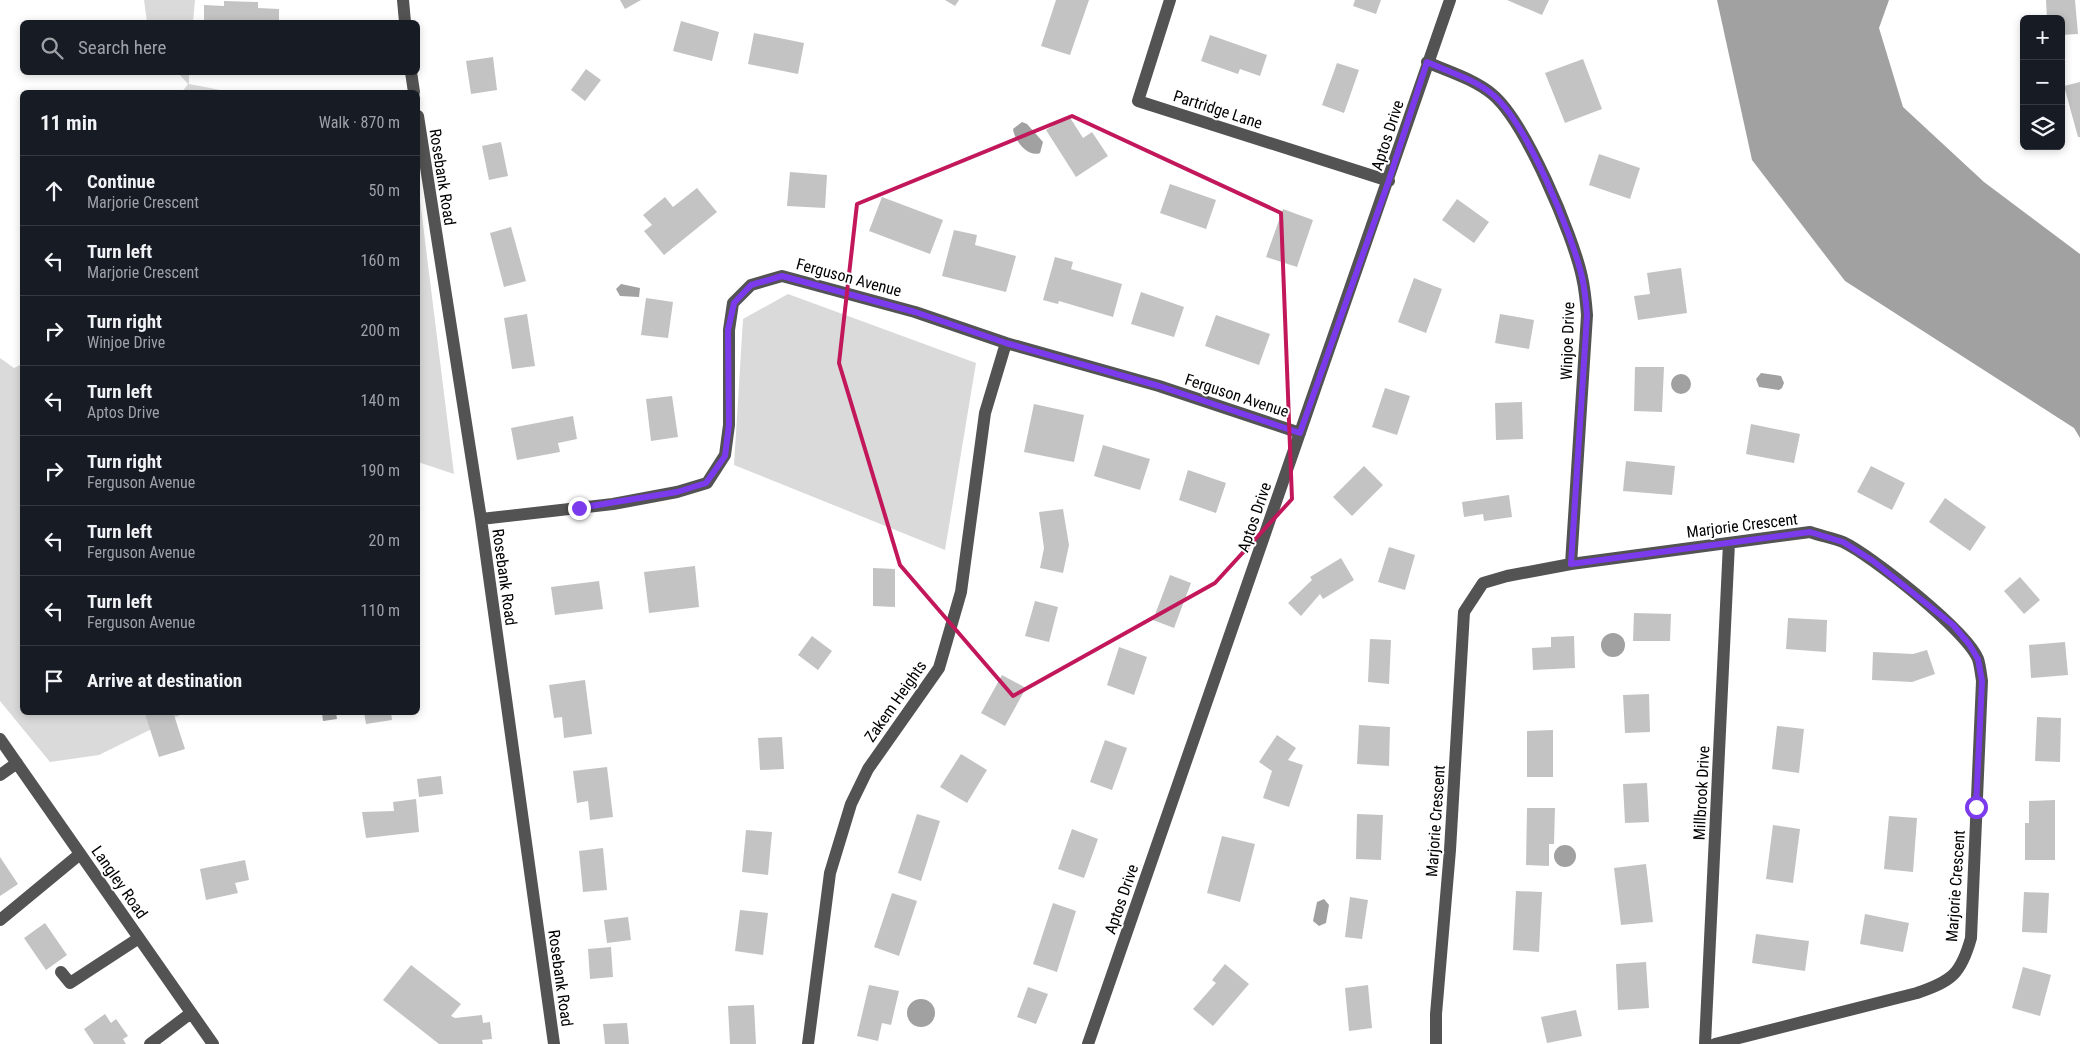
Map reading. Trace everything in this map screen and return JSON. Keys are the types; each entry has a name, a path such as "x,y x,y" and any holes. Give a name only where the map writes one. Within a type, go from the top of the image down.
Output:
{"street":[{"path":"403,0 405,20"},
{"name":"Partridge Lane","path":"1170,0 1138,101 1389,180"},
{"name":"Aptos Drive","path":"1088,1044 1450,0"},
{"name":"Winjoe Drive","path":"1427,62 1478,85 1493,94 1504,107 1529,144 1564,222 1582,275 1587,315 1571,564"},
{"path":"411,75 414,90"},
{"name":"Rosebank Road","path":"420,129 481,519 554,1044"},
{"name":"Ferguson Avenue","path":"481,519 613,504 677,492 706,483 725,456 729,425 728,330 734,303 751,285 782,276 915,312 1006,343 1159,386 1300,433"},
{"name":"Zakem Heights","path":"808,1044 830,873 851,804 868,769 939,668 961,592 985,413 1006,343"},
{"name":"Marjorie Crescent","path":"1436,1044 1436,1014 1450,850 1464,612 1483,583 1571,564 1810,532 1843,542 1873,561 1953,625 1969,644 1978,659 1982,681 1971,938 1965,957 1956,974 1942,984 1917,994 1715,1044"},
{"name":"Millbrook Drive","path":"1705,1044 1729,543"},
{"name":"Langley Road","path":"0,739 213,1044"},
{"path":"0,775 16,763"},
{"path":"0,920 80,854"},
{"path":"61,972 70,984 139,938"},
{"path":"150,1044 191,1013"}],"highlighted area":[{"path":"1072,116 1281,213 1292,499 1215,583 1013,696 900,565 839,363 857,204"}],"shaded area":[{"path":"144,0 195,0 193,20 147,20"},
{"path":"1717,0 1889,0 1879,28 1903,107 1984,182 2080,254 2080,438 2074,428 1845,281 1752,160"},
{"path":"180,75 189,75 189,84 220,90 184,90 188,84"},
{"path":"1022,122 1027,124 1043,142 1040,153 1035,154 1026,151 1016,138 1013,129"},
{"path":"420,200 454,474 420,463"},
{"path":"621,284 640,288 639,297 620,296 616,289"},
{"path":"788,294 976,363 945,550 734,465 743,319"},
{"path":"0,358 14,368 20,365 20,715 180,715 99,755 50,762 0,701"},
{"path":"1761,373 1781,376 1784,383 1782,388 1779,390 1759,387 1756,379"},
{"path":"1677,374 1685,374 1691,380 1691,388 1685,394 1677,394 1671,388 1671,380"},
{"path":"1613,633 1622,636 1625,645 1622,654 1613,657 1604,654 1601,645 1604,636"},
{"path":"322,715 336,715 337,719 323,721"},
{"path":"1565,845 1573,848 1576,856 1573,864 1565,867 1557,864 1554,856 1557,848"},
{"path":"1324,899 1329,905 1326,923 1319,926 1313,921 1317,902"},
{"path":"921,999 931,1003 935,1013 931,1023 921,1027 911,1023 907,1013 911,1003"}],"building":[{"path":"620,0 641,0 625,9"},
{"path":"945,0 959,0 955,6"},
{"path":"1056,0 1089,0 1070,55 1041,46"},
{"path":"1355,0 1381,0 1376,14 1353,6"},
{"path":"1507,0 1549,0 1542,15"},
{"path":"2046,0 2075,0 2078,34 2065,35 2065,15 2047,15"},
{"path":"224,1 258,2 258,8 279,9 279,20 204,20 204,5 224,6"},
{"path":"681,21 719,32 712,61 673,51"},
{"path":"754,33 804,43 798,74 748,64"},
{"path":"1210,35 1267,55 1260,76 1240,69 1238,74 1201,61"},
{"path":"493,57 497,90 471,94 466,61"},
{"path":"1583,59 1602,109 1565,123 1545,73"},
{"path":"1337,63 1359,70 1344,113 1322,105"},
{"path":"586,69 601,80 585,101 571,90"},
{"path":"2080,82 2080,137 2078,137 2065,86"},
{"path":"1069,116 1083,138 1092,132 1108,156 1076,177 1046,130"},
{"path":"501,142 508,176 489,180 482,146"},
{"path":"1599,154 1640,168 1630,199 1589,185"},
{"path":"790,172 827,175 825,208 787,206"},
{"path":"1170,184 1216,200 1206,229 1160,213"},
{"path":"697,188 717,212 664,255 644,231 652,225 643,215 665,197 673,207"},
{"path":"882,197 943,220 930,254 869,231"},
{"path":"1457,199 1489,222 1474,243 1442,220"},
{"path":"1283,209 1313,220 1297,267 1266,257"},
{"path":"511,227 526,281 504,287 490,233"},
{"path":"954,230 977,235 975,245 1016,256 1006,292 942,276"},
{"path":"1055,257 1073,262 1071,269 1122,284 1113,317 1059,301 1058,304 1043,300"},
{"path":"1681,268 1687,313 1638,320 1634,296 1650,294 1647,273"},
{"path":"1414,278 1442,289 1426,333 1398,322"},
{"path":"1141,292 1184,307 1174,337 1131,324"},
{"path":"646,298 673,302 668,338 641,335"},
{"path":"527,314 535,366 512,369 504,318"},
{"path":"1500,314 1534,320 1529,349 1495,343"},
{"path":"1216,315 1270,334 1259,365 1205,346"},
{"path":"1635,367 1664,367 1662,412 1634,411"},
{"path":"1385,388 1410,396 1397,435 1372,427"},
{"path":"672,396 678,437 651,441 646,399"},
{"path":"1522,402 1523,439 1496,440 1495,403"},
{"path":"1034,404 1084,415 1074,462 1024,452"},
{"path":"573,416 577,439 558,443 560,452 517,460 511,428"},
{"path":"1751,424 1800,434 1794,463 1746,454"},
{"path":"1103,445 1150,459 1140,490 1094,476"},
{"path":"1626,461 1675,466 1672,495 1623,491"},
{"path":"1364,466 1383,485 1352,516 1333,497"},
{"path":"1871,466 1905,483 1892,510 1857,492"},
{"path":"1188,470 1226,483 1216,513 1179,500"},
{"path":"1509,495 1512,517 1484,521 1483,514 1464,517 1462,502"},
{"path":"1945,498 1986,527 1970,551 1929,522"},
{"path":"1063,509 1069,545 1063,573 1040,568 1044,548 1039,512"},
{"path":"1389,547 1415,555 1405,590 1378,582"},
{"path":"1341,558 1354,580 1323,599 1320,594 1301,616 1288,603 1312,580 1310,577"},
{"path":"695,566 699,607 649,613 644,572"},
{"path":"873,568 895,569 895,607 873,606"},
{"path":"1170,575 1191,583 1174,628 1153,620"},
{"path":"2020,577 2040,600 2024,614 2004,591"},
{"path":"599,581 603,609 555,615 551,587"},
{"path":"1035,601 1058,607 1049,642 1025,636"},
{"path":"1634,613 1671,614 1670,641 1633,641"},
{"path":"1788,618 1827,620 1826,652 1786,649"},
{"path":"812,636 832,651 818,670 798,655"},
{"path":"1574,636 1575,668 1533,670 1532,648 1551,647 1551,637"},
{"path":"1370,639 1391,640 1389,684 1368,682"},
{"path":"2065,642 2068,675 2031,678 2029,645"},
{"path":"1119,647 1147,657 1134,695 1107,685"},
{"path":"1927,650 1935,674 1912,682 1872,680 1873,652 1913,654"},
{"path":"1002,675 1026,688 1005,726 981,713"},
{"path":"585,680 592,734 564,738 562,717 554,718 549,685"},
{"path":"1649,694 1650,732 1625,733 1623,695"},
{"path":"145,715 174,715 185,749 159,757"},
{"path":"364,715 391,715 392,720 366,724"},
{"path":"2037,717 2061,718 2060,762 2035,761"},
{"path":"1359,725 1390,727 1389,766 1357,764"},
{"path":"1777,726 1804,729 1799,773 1772,769"},
{"path":"1553,730 1553,777 1527,777 1527,731"},
{"path":"1277,735 1296,748 1288,760 1303,765 1289,807 1263,798 1272,771 1259,762"},
{"path":"782,737 784,769 760,770 758,738"},
{"path":"1105,740 1127,748 1112,790 1090,782"},
{"path":"961,754 987,770 967,803 940,787"},
{"path":"607,767 613,817 590,820 588,801 577,803 573,771"},
{"path":"441,776 443,794 419,797 417,779"},
{"path":"1647,783 1649,822 1625,823 1623,784"},
{"path":"416,799 419,832 366,838 362,812 394,811 393,802"},
{"path":"2055,800 2055,860 2025,860 2025,823 2029,823 2029,801"},
{"path":"1527,808 1555,808 1554,844 1549,844 1549,866 1526,865"},
{"path":"917,814 940,821 921,881 898,873"},
{"path":"1357,814 1383,815 1381,860 1356,859"},
{"path":"1889,816 1917,818 1913,872 1884,869"},
{"path":"1773,825 1800,829 1793,883 1766,879"},
{"path":"1072,829 1098,839 1084,878 1058,869"},
{"path":"746,830 772,832 768,875 742,872"},
{"path":"1222,836 1255,844 1240,902 1207,893"},
{"path":"603,848 607,890 583,892 579,851"},
{"path":"0,857 18,884 0,896"},
{"path":"245,860 249,880 235,883 238,893 206,900 200,869"},
{"path":"1646,864 1653,922 1621,925 1614,868"},
{"path":"1516,891 1542,892 1539,952 1513,950"},
{"path":"2024,892 2049,893 2047,933 2022,932"},
{"path":"892,893 917,901 899,956 874,947"},
{"path":"1350,897 1368,900 1362,939 1345,937"},
{"path":"1053,903 1076,911 1057,972 1033,964"},
{"path":"740,910 768,913 763,955 735,951"},
{"path":"1865,914 1909,923 1903,952 1860,944"},
{"path":"628,917 631,940 607,943 604,920"},
{"path":"45,923 67,955 46,970 24,938"},
{"path":"1756,934 1809,941 1805,971 1752,963"},
{"path":"611,947 613,977 590,979 588,949"},
{"path":"1646,962 1649,1008 1618,1010 1616,964"},
{"path":"1225,964 1249,984 1213,1026 1193,1009 1216,983 1212,980"},
{"path":"411,965 461,1004 451,1016 455,1018 482,1015 483,1023 490,1022 492,1039 482,1040 483,1044 439,1044 383,1000"},
{"path":"2023,967 2051,975 2040,1016 2012,1008"},
{"path":"869,985 899,991 891,1025 882,1023 878,1041 857,1036"},
{"path":"1368,985 1372,1028 1349,1031 1345,988"},
{"path":"1028,987 1048,994 1036,1024 1017,1017"},
{"path":"754,1005 756,1044 730,1044 728,1006"},
{"path":"1576,1010 1582,1036 1547,1043 1541,1017"},
{"path":"105,1014 111,1023 116,1019 128,1036 123,1039 126,1044 94,1044 84,1029"},
{"path":"627,1023 629,1044 605,1044 603,1024"}],"route":[{"path":"579,508 613,504 677,492 706,483 725,456 729,425 730,375 728,330 734,303 751,285 782,276 915,312 1006,343 1159,386 1300,433 1389,180 1427,62 1478,85 1493,94 1504,107 1526,139 1564,222 1582,275 1587,315 1571,564 1810,532 1843,542 1873,561 1953,625 1969,644 1978,659 1982,681 1976,807"}]}
